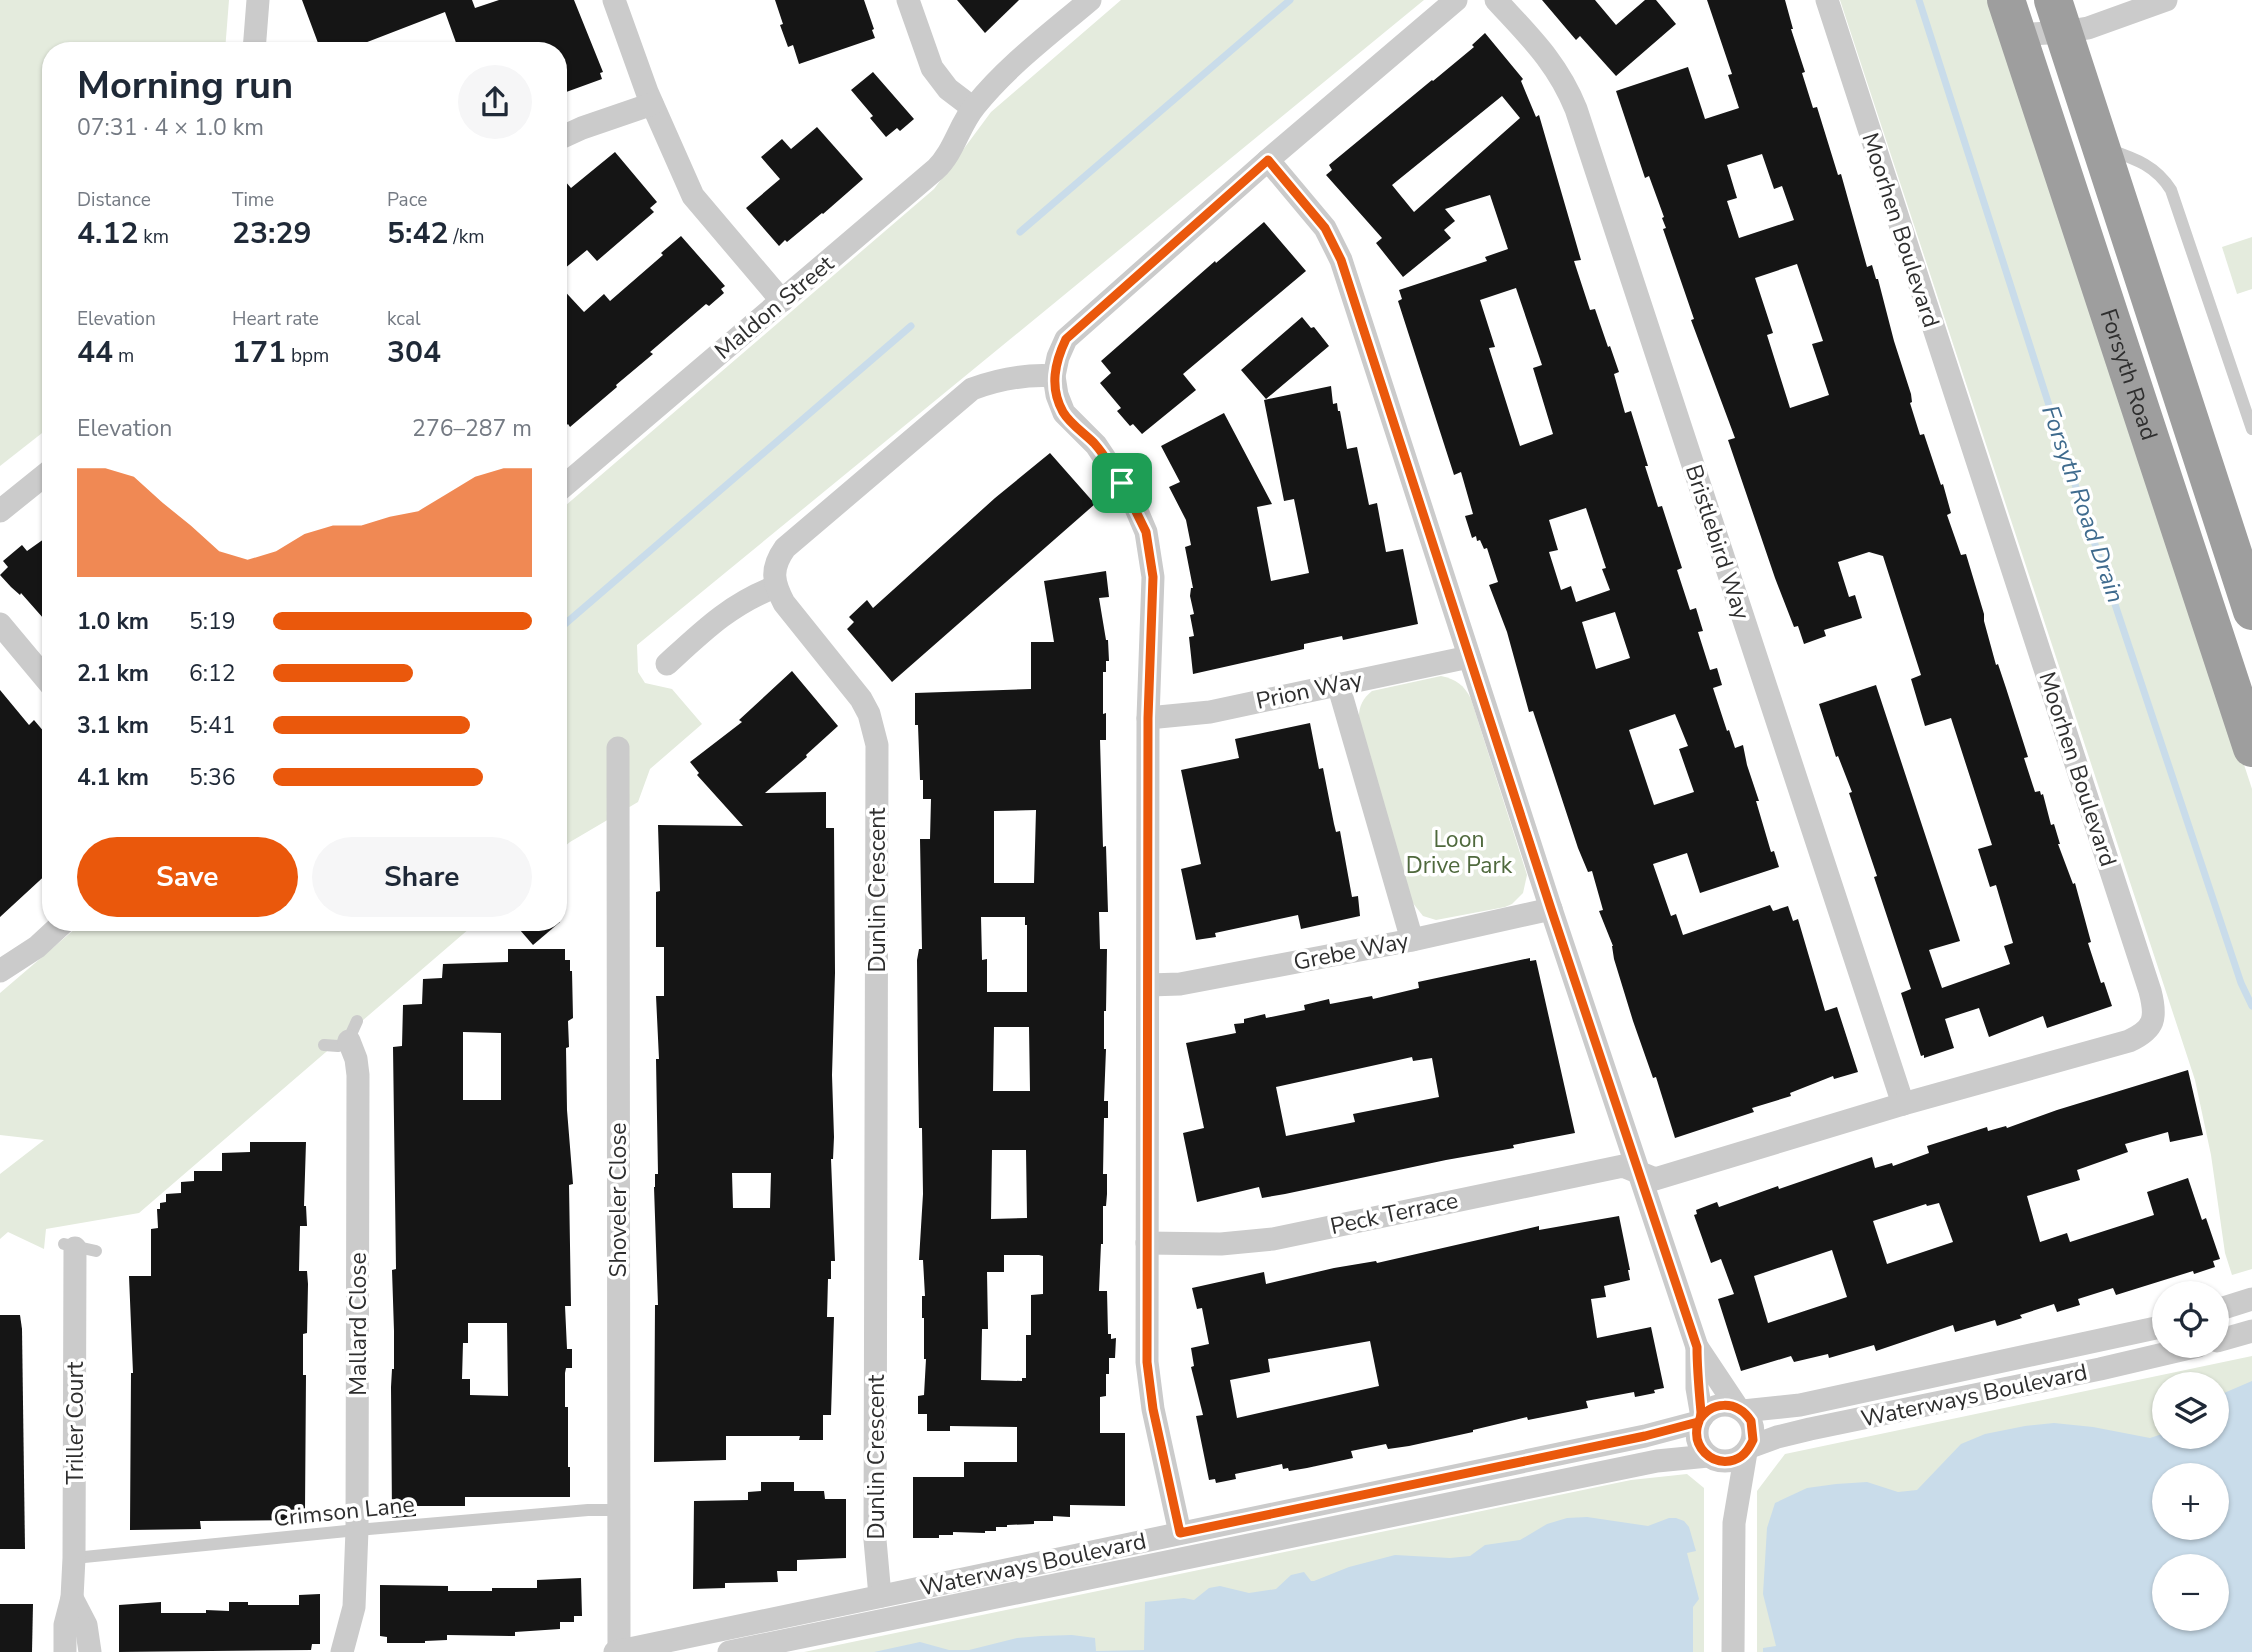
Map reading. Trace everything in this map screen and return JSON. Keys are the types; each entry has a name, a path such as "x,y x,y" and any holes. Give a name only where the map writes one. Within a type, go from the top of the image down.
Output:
{"highway":[{"name":"Forsyth Road","path":"2059,9 2100,146 2252,611"},
{"name":"Forsyth Road","path":"2012,17 2252,748"}],"street":[{"path":"255,42 258,0"},
{"path":"614,0 652,104 693,196 782,300"},
{"path":"908,0 932,68 948,89 973,108"},
{"name":"Maldon Street","path":"567,483 943,162 973,108 1003,75 1090,0"},
{"path":"1180,1533 1148,1380 1148,718 1153,577 1146,532 1132,499 1096,445 1064,413 1056,395 1054,376 1066,339 1268,160 1455,0"},
{"name":"Bristlebird Way","path":"1496,0 1551,60 1566,84 1576,109 1903,1104"},
{"name":"Moorhen Boulevard","path":"1639,1171 1655,1179 1903,1104 2129,1041 2149,1027 2154,1018 2154,1007 1827,0"},
{"path":"2012,17 2059,9 2088,28 2166,0"},
{"path":"567,135 652,104"},
{"path":"1268,160 1325,228 1341,260 1551,909 1697,1347 1753,1427 1734,1523 1733,1652"},
{"path":"667,664 722,614 742,601 775,587 776,565 785,548 972,389 1012,378 1054,376"},
{"path":"0,511 42,477"},
{"name":"Dunlin Crescent","path":"775,587 798,623 861,699 869,714 877,745 875,1540 880,1596"},
{"path":"0,624 42,674"},
{"name":"Prion Way","path":"1148,718 1210,712 1469,657"},
{"path":"1338,684 1412,940"},
{"name":"Shoveler Close","path":"617,1652 618,748"},
{"name":"Grebe Way","path":"1149,985 1180,984 1412,940 1551,909"},
{"path":"0,971 37,947 54,931"},
{"name":"Mallard Close","path":"353,1031 358,1075 357,1530 354,1608 362,1652"},
{"name":"Peck Terrace","path":"1147,1243 1233,1244 1273,1239 1610,1168 1623,1166 1639,1171"},
{"name":"Triller Court","path":"65,1652 65,1625 72,1598 74,1559 78,1248"},
{"path":"2229,1306 2252,1299"},
{"name":"Waterways Boulevard","path":"1740,1409 1800,1405 2152,1330"},
{"path":"2229,1338 2252,1331"},
{"path":"1697,1347 1700,1420 1697,1441 1723,1479 1734,1523"},
{"name":"Waterways Boulevard","path":"1748,1450 1766,1440 1810,1429 2152,1357"},
{"path":"1700,1420 1718,1405 1740,1409"},
{"name":"Waterways Boulevard","path":"617,1652 1645,1436 1700,1420"},
{"path":"1709,1457 1729,1461 1748,1450"},
{"name":"Waterways Boulevard","path":"729,1652 1657,1461 1709,1457"},
{"name":"Triller Court","path":"72,1598 86,1625 90,1652"},
{"name":"Mallard Close","path":"342,1652 354,1608"}],"lane":[{"path":"2100,146 2140,160 2154,169 2171,190 2252,429"},
{"name":"Mallard Close","path":"324,1045 338,1046 353,1031"},
{"name":"Crimson Lane","path":"74,1559 357,1530 588,1510 618,1510"}],"green space":[{"path":"0,0 229,0 226,42 42,42 42,433 0,466"},
{"path":"1121,0 1424,0 637,645 638,672 645,683 672,689 702,724 650,769 638,802 567,844 567,504 934,189 991,112"},
{"path":"1840,0 1993,0 2252,789 2252,1269 2232,1275 2225,1253 2211,1155 2195,1080"},
{"path":"2252,237 2252,289 2237,294 2222,247"},
{"name":"Loon Drive Park","path":"1441,676 1459,683 1471,699 1527,875 1523,893 1512,904 1436,920 1423,916 1412,902 1359,716 1361,704 1372,691"},
{"path":"72,931 467,931 139,1213 46,1229 44,1249 8,1232 0,1239 0,1174 44,1140 0,1135 0,993"},
{"path":"2252,1356 2252,1652 1757,1652 1757,1491 1785,1454 2152,1377 2152,1449 2229,1449 2229,1372 2176,1372"},
{"path":"1687,1474 1704,1488 1704,1652 804,1652 1631,1480"}],"water":[{"path":"2252,1381 2252,1652 1763,1652 1763,1648 1776,1646 1763,1594 1767,1528 1775,1503 1807,1488 1836,1484 1867,1482 1898,1492 1917,1490 1961,1444 1985,1434 2025,1426 2054,1423 2152,1437 2152,1449 2229,1449 2229,1391"},
{"path":"1587,1517 1648,1526 1676,1518 1689,1527 1696,1551 1687,1553 1699,1599 1693,1607 1693,1652 874,1652 920,1642 949,1650 969,1650 1017,1638 1072,1635 1095,1638 1096,1651 1144,1650 1145,1602 1184,1598 1194,1600 1209,1588 1220,1586 1249,1593 1276,1589 1291,1575 1304,1572 1314,1581 1349,1567 1395,1555 1450,1558 1470,1556 1485,1545 1520,1540 1547,1524 1567,1518"}],"building":[{"path":"302,0 472,0 475,8 499,0 574,0 603,72 600,73 602,79 567,92 567,42 456,42 445,12 367,42 318,42"},
{"path":"775,0 864,0 875,38 799,64 793,45 788,47"},
{"path":"957,0 1019,0 985,33"},
{"path":"1542,0 1595,0 1616,25 1645,0 1656,0 1676,24 1616,76 1580,36 1576,40"},
{"path":"1707,0 1785,0 1813,108 1817,107 1838,175 1841,174 1867,267 1872,265 1878,279 1920,435 1924,434 1941,485 1943,484 1951,513 1947,515 1961,555 1966,554 1996,665 1998,664 2028,757 2024,758 2035,792 2040,791 2041,795 2043,794 2051,825 2054,824 2058,844 2073,884 2075,883 2091,942 2088,943 2112,1006 2047,1028 2043,1016 1989,1037 1979,1008 1945,1019 1954,1048 1924,1058 1924,1055 1921,1056 1901,993 1911,989 1874,877 1877,876 1849,793 1852,792 1838,756 1836,757 1819,704 1876,685 1960,941 1929,950 1942,988 2010,964 2004,946 2013,943 1996,885 1990,887 1978,849 1992,845 1951,718 1925,726 1911,679 1921,675 1883,556 1869,552 1838,562 1849,597 1855,595 1862,618 1824,630 1826,636 1804,644 1798,626 1794,627 1728,440 1735,438 1691,320 1694,319 1663,229 1666,228 1662,218 1664,217 1649,176 1645,178 1616,91 1688,67 1705,119 1739,108 1728,75 1732,74","holes":["1762,154 1774,189 1782,186 1794,220 1739,238 1727,201 1737,198 1727,165","1797,264 1823,341 1812,344 1829,395 1790,408 1767,335 1773,333 1755,278"]},
{"path":"1485,33 1523,79 1521,81 1536,117 1539,115 1581,260 1574,261 1590,310 1595,309 1619,372 1614,374 1625,413 1631,411 1658,507 1662,506 1682,568 1677,570 1690,610 1696,608 1703,631 1698,632 1710,670 1717,668 1722,685 1713,688 1735,748 1743,745 1771,852 1774,851 1779,867 1700,893 1687,853 1653,864 1671,916 1676,914 1683,935 1770,905 1773,911 1788,906 1793,921 1798,919 1825,1011 1837,1007 1858,1072 1834,1079 1833,1076 1790,1093 1791,1096 1752,1108 1754,1112 1675,1138 1656,1077 1653,1078 1633,1021 1614,959 1613,946 1599,911 1603,910 1592,871 1588,872 1578,848 1533,711 1529,712 1507,632 1489,585 1498,582 1487,548 1484,549 1476,536 1472,538 1465,516 1473,514 1461,472 1454,475 1398,301 1402,299 1399,290 1487,261 1485,257 1508,249 1490,195 1445,209 1455,221 1444,230 1451,238 1403,277 1376,243 1382,238 1326,175 1332,170 1329,165 1474,47 1472,45","holes":["1502,96 1520,118 1414,212 1392,185","1516,288 1542,365 1533,368 1553,434 1520,446 1489,348 1495,347 1480,300","1586,508 1606,568 1602,569 1610,590 1576,602 1571,586 1561,590 1549,552 1558,550 1549,520","1615,612 1630,658 1596,669 1582,622","1675,714 1688,746 1679,749 1694,792 1654,805 1629,730"]},
{"path":"873,72 914,119 900,131 897,128 886,137 870,118 873,116 851,90"},
{"path":"817,127 863,179 823,214 779,246 746,208 780,179 761,157 782,139 791,149"},
{"path":"615,152 657,202 650,208 654,212 597,261 587,250 567,267 567,183 571,188"},
{"path":"1264,222 1306,271 1183,374 1196,390 1142,434 1133,424 1130,426 1117,411 1121,408 1100,383 1111,373 1101,361 1215,261 1216,263"},
{"path":"681,236 725,286 721,289 724,293 709,306 706,304 650,352 653,354 570,427 567,425 567,294 584,312 604,294 610,301 663,255 661,253"},
{"path":"1302,317 1329,346 1266,399 1241,370"},
{"path":"1331,386 1333,404 1337,403 1340,411 1347,449 1357,447 1369,505 1377,503 1386,552 1403,549 1418,624 1343,640 1342,636 1304,644 1304,649 1193,674 1189,637 1194,636 1190,615 1194,614 1190,596 1193,588 1185,547 1191,545 1186,520 1169,487 1180,482 1161,446 1224,413 1272,504 1257,507 1271,581 1309,573 1294,499 1284,501 1264,400"},
{"path":"1050,453 1095,504 892,682 847,629 854,622 849,617 867,600 873,608 995,498"},
{"path":"42,540 42,617 0,575 8,567 3,561 22,545 27,551"},
{"path":"1106,571 1109,597 1099,598 1108,640 1109,661 1106,661 1106,672 1103,672 1106,740 1100,740 1108,912 1099,912 1100,949 1107,949 1104,1101 1108,1101 1108,1118 1104,1118 1103,1174 1107,1174 1107,1194 1106,1206 1103,1206 1099,1291 1107,1291 1108,1334 1111,1334 1111,1339 1116,1338 1115,1358 1109,1358 1109,1374 1106,1374 1106,1396 1100,1397 1100,1433 1125,1433 1125,1506 1070,1505 1070,1517 1053,1516 1053,1521 1007,1525 985,1533 953,1532 953,1535 939,1535 939,1538 913,1538 913,1477 964,1477 964,1462 1017,1462 1017,1427 950,1426 950,1431 927,1431 927,1414 918,1414 918,1396 924,1395 926,1359 922,1318 922,1296 925,1296 923,1260 919,1260 923,1194 922,1128 919,1128 917,960 919,949 922,949 920,839 930,839 931,799 923,799 923,780 920,780 915,693 1031,689 1031,642 1054,642 1044,581","holes":["1036,810 1034,883 994,883 994,811","981,917 1025,917 1027,992 987,992 987,959 982,960","994,1027 1029,1027 1030,1091 993,1091","992,1150 1026,1150 1027,1218 991,1219","1004,1255 1043,1256 1043,1294 1031,1295 1031,1335 1026,1335 1026,1378 1022,1378 1022,1381 981,1380 982,1329 988,1329 987,1272 1004,1272"]},
{"path":"792,671 838,726 765,793 826,792 826,828 834,828 834,1137 831,1159 835,1261 831,1261 831,1279 828,1279 827,1317 834,1317 831,1415 823,1415 823,1440 799,1440 800,1436 726,1436 726,1460 654,1462 655,1305 658,1305 654,1187 655,1174 658,1174 656,1059 659,1059 656,996 664,996 664,947 656,947 656,892 660,891 658,825 743,826 697,775 699,773 690,762 742,722 739,720","holes":["732,1173 771,1173 770,1208 733,1208"]},
{"path":"0,690 29,725 34,720 42,729 42,878 0,917"},
{"path":"1310,723 1319,769 1323,768 1336,832 1340,831 1352,897 1358,896 1360,916 1301,929 1298,915 1215,933 1216,937 1196,940 1181,869 1201,864 1181,770 1239,758 1235,739"},
{"path":"521,931 549,931 533,945"},
{"path":"508,949 565,949 565,960 570,960 572,971 573,1018 568,1021 569,1047 566,1048 567,1110 573,1184 569,1185 571,1306 565,1306 567,1349 572,1349 572,1368 566,1368 565,1373 570,1497 465,1497 465,1506 416,1506 416,1516 392,1518 392,1270 396,1269 393,1047 402,1046 403,1005 422,1004 423,979 442,978 443,964 508,962","holes":["463,1032 501,1033 501,1100 463,1100","468,1323 507,1323 508,1396 470,1395 470,1379 462,1379 463,1343 468,1343"]},
{"path":"1530,958 1530,961 1536,960 1575,1133 1513,1145 1514,1148 1285,1194 1262,1198 1259,1187 1197,1202 1183,1133 1204,1128 1186,1043 1236,1033 1234,1024 1244,1023 1244,1019 1265,1014 1266,1018 1305,1010 1304,1005 1329,999 1330,1004 1372,996 1373,999 1419,988 1418,982","holes":["1412,1057 1413,1061 1432,1058 1439,1097 1353,1114 1355,1122 1286,1136 1276,1087"]},
{"path":"2188,1070 2203,1135 2170,1142 2168,1132 2125,1144 2128,1152 2077,1170 2080,1180 2027,1196 2040,1242 2067,1233 2070,1242 2154,1215 2147,1192 2188,1178 2202,1220 2206,1218 2220,1259 2213,1261 2215,1267 2194,1274 2193,1271 2161,1281 2152,1281 2152,1284 2116,1295 2113,1288 2078,1299 2080,1305 2057,1312 2054,1304 1997,1326 1995,1320 1955,1332 1953,1325 1876,1351 1874,1345 1829,1358 1828,1354 1794,1362 1791,1356 1741,1371 1718,1299 1734,1294 1721,1259 1711,1263 1694,1215 1697,1214 1696,1210 1717,1202 1719,1207 1778,1186 1779,1189 1872,1157 1875,1168 1892,1163 1893,1166 1929,1153 1927,1146 1987,1127 1988,1131 2006,1126 2007,1128","holes":["1939,1203 1953,1242 1887,1264 1873,1221 1926,1204","1832,1250 1847,1297 1768,1323 1754,1276"]},
{"path":"250,1142 306,1142 304,1206 307,1226 300,1226 299,1271 307,1271 308,1284 307,1333 303,1334 303,1375 306,1375 303,1520 200,1521 201,1529 130,1530 133,1373 129,1276 151,1276 151,1229 158,1228 157,1209 160,1209 160,1203 166,1202 166,1194 181,1193 181,1182 194,1181 194,1171 222,1171 222,1153 250,1152"},
{"path":"1619,1216 1630,1280 1604,1286 1606,1297 1591,1299 1597,1338 1651,1327 1664,1388 1654,1390 1655,1393 1635,1397 1634,1392 1586,1401 1588,1408 1528,1420 1527,1417 1409,1446 1388,1449 1386,1444 1351,1451 1353,1458 1307,1468 1289,1471 1288,1468 1283,1469 1282,1464 1235,1474 1236,1479 1216,1483 1215,1479 1209,1480 1196,1416 1203,1415 1191,1367 1194,1366 1191,1348 1209,1344 1202,1308 1197,1309 1192,1288 1264,1272 1266,1284 1334,1268 1376,1261 1377,1263 1539,1226 1539,1230","holes":["1370,1341 1379,1386 1237,1418 1230,1380 1270,1372 1268,1359"]},
{"path":"0,1315 20,1315 22,1329 25,1549 0,1549"},
{"path":"761,1482 794,1482 794,1491 824,1491 825,1499 846,1499 846,1558 797,1560 797,1571 777,1571 778,1582 725,1583 725,1588 693,1589 694,1501 748,1500 748,1492 761,1491"},
{"path":"581,1578 582,1616 574,1616 574,1622 560,1622 560,1629 515,1632 515,1636 447,1635 447,1640 425,1643 387,1643 387,1637 380,1636 380,1585 448,1586 448,1591 492,1591 492,1588 537,1588 537,1580"},
{"path":"320,1594 320,1644 312,1644 311,1650 119,1652 119,1605 161,1602 161,1613 206,1613 206,1610 229,1611 229,1602 248,1602 248,1605 299,1605 299,1595"},
{"path":"0,1604 33,1604 32,1652 0,1652"}],"waterway":[{"path":"1020,232 1290,0"},
{"name":"Forsyth Road Drain","path":"1919,0 2056,427 2241,983 2252,1006"},
{"path":"567,622 911,326"}],"route":[{"path":"1122,483 1096,445 1064,413 1056,395 1054,376 1066,339 1268,160 1325,228 1341,260 1551,909 1697,1347 1697,1388 1702,1417 1698,1422 1697,1441 1703,1452 1716,1460 1729,1461 1741,1457 1753,1440 1751,1421 1737,1407 1718,1405 1706,1412 1702,1417 1698,1422 1645,1436 1180,1533 1153,1409 1147,1362 1148,675 1153,577 1146,532 1122,483"}]}
